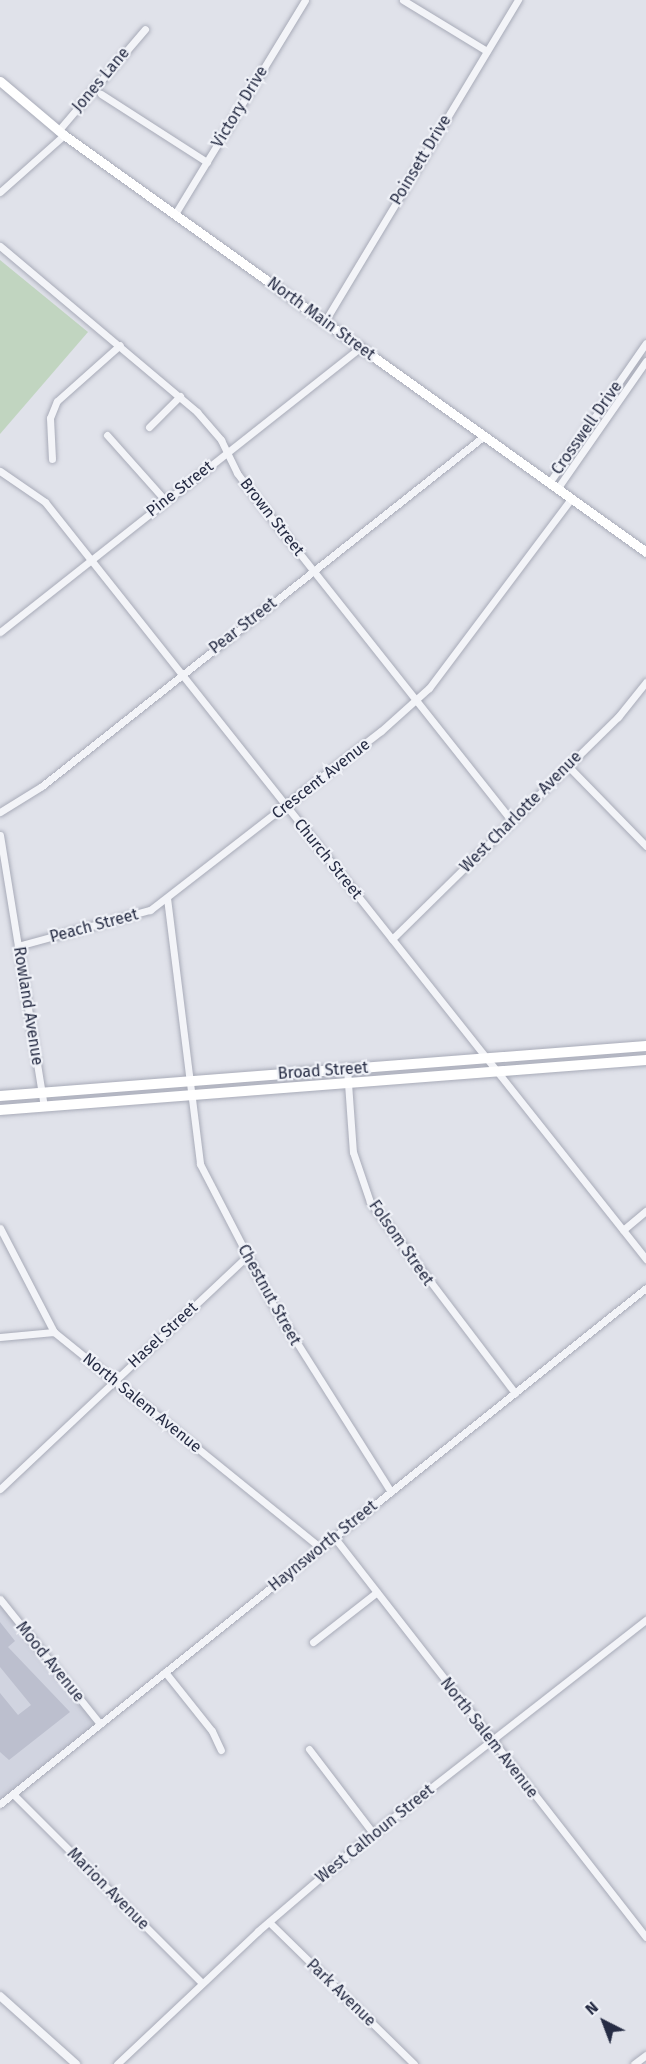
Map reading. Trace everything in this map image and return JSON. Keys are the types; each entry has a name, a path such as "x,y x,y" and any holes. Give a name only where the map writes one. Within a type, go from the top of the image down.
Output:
{"main road":[{"name":"North Main Street","path":"0,81 61,133 646,552"},
{"name":"Broad Street","path":"0,1096 646,1046"},
{"name":"Broad Street","path":"0,1110 646,1060"}],"street":[{"name":"Victory Drive","path":"175,214 305,0"},
{"path":"403,0 487,51"},
{"name":"Poinsett Drive","path":"325,321 518,0"},
{"name":"Jones Lane","path":"0,192 61,133 145,29"},
{"path":"101,94 207,162"},
{"name":"Brown Street","path":"0,246 180,396 227,452 237,473 512,821"},
{"name":"Crosswell Drive","path":"553,486 646,344"},
{"path":"52,459 50,418 57,401 120,345"},
{"name":"Pine Street","path":"0,632 361,347"},
{"name":"Crosswell Drive","path":"553,486 646,361"},
{"path":"149,427 180,396"},
{"path":"107,435 165,500"},
{"name":"Pear Street","path":"0,812 42,786 484,436"},
{"name":"Church Street","path":"0,471 39,496 646,1259"},
{"name":"Crescent Avenue","path":"168,898 416,701 572,499"},
{"name":"West Charlotte Avenue","path":"392,939 568,766 646,682"},
{"path":"568,766 646,846"},
{"name":"Rowland Avenue","path":"0,835 44,1106"},
{"path":"168,898 187,1081"},
{"name":"Peach Street","path":"18,946 132,917 168,898"},
{"name":"Folsom Street","path":"348,1069 353,1152 374,1208 515,1393"},
{"name":"Chestnut Street","path":"187,1081 200,1164 290,1333 391,1492"},
{"path":"622,1230 646,1211"},
{"name":"North Salem Avenue","path":"0,1228 54,1332 321,1548"},
{"name":"Hasel Street","path":"0,1489 247,1256"},
{"name":"Haynsworth Street","path":"0,1804 646,1288"},
{"path":"0,1337 54,1332"},
{"name":"North Salem Avenue","path":"334,1537 646,1937"},
{"path":"313,1642 376,1592"},
{"name":"Mood Avenue","path":"0,1599 100,1724"},
{"name":"West Calhoun Street","path":"117,2064 269,1922 373,1833 646,1620"},
{"path":"165,1672 212,1731 221,1750"},
{"path":"309,1749 373,1833"},
{"name":"Marion Avenue","path":"13,1794 202,1983"},
{"name":"Park Avenue","path":"269,1922 414,2064"},
{"path":"0,1996 76,2064"},
{"path":"634,2064 646,2055"}],"shaded area":[{"path":"0,1601 100,1724 0,1804"}],"green space":[{"path":"0,260 88,332 0,434"}],"building":[{"path":"0,1622 15,1641 8,1647 70,1712 9,1760 0,1752 0,1693 18,1715 31,1705 0,1667"}]}
